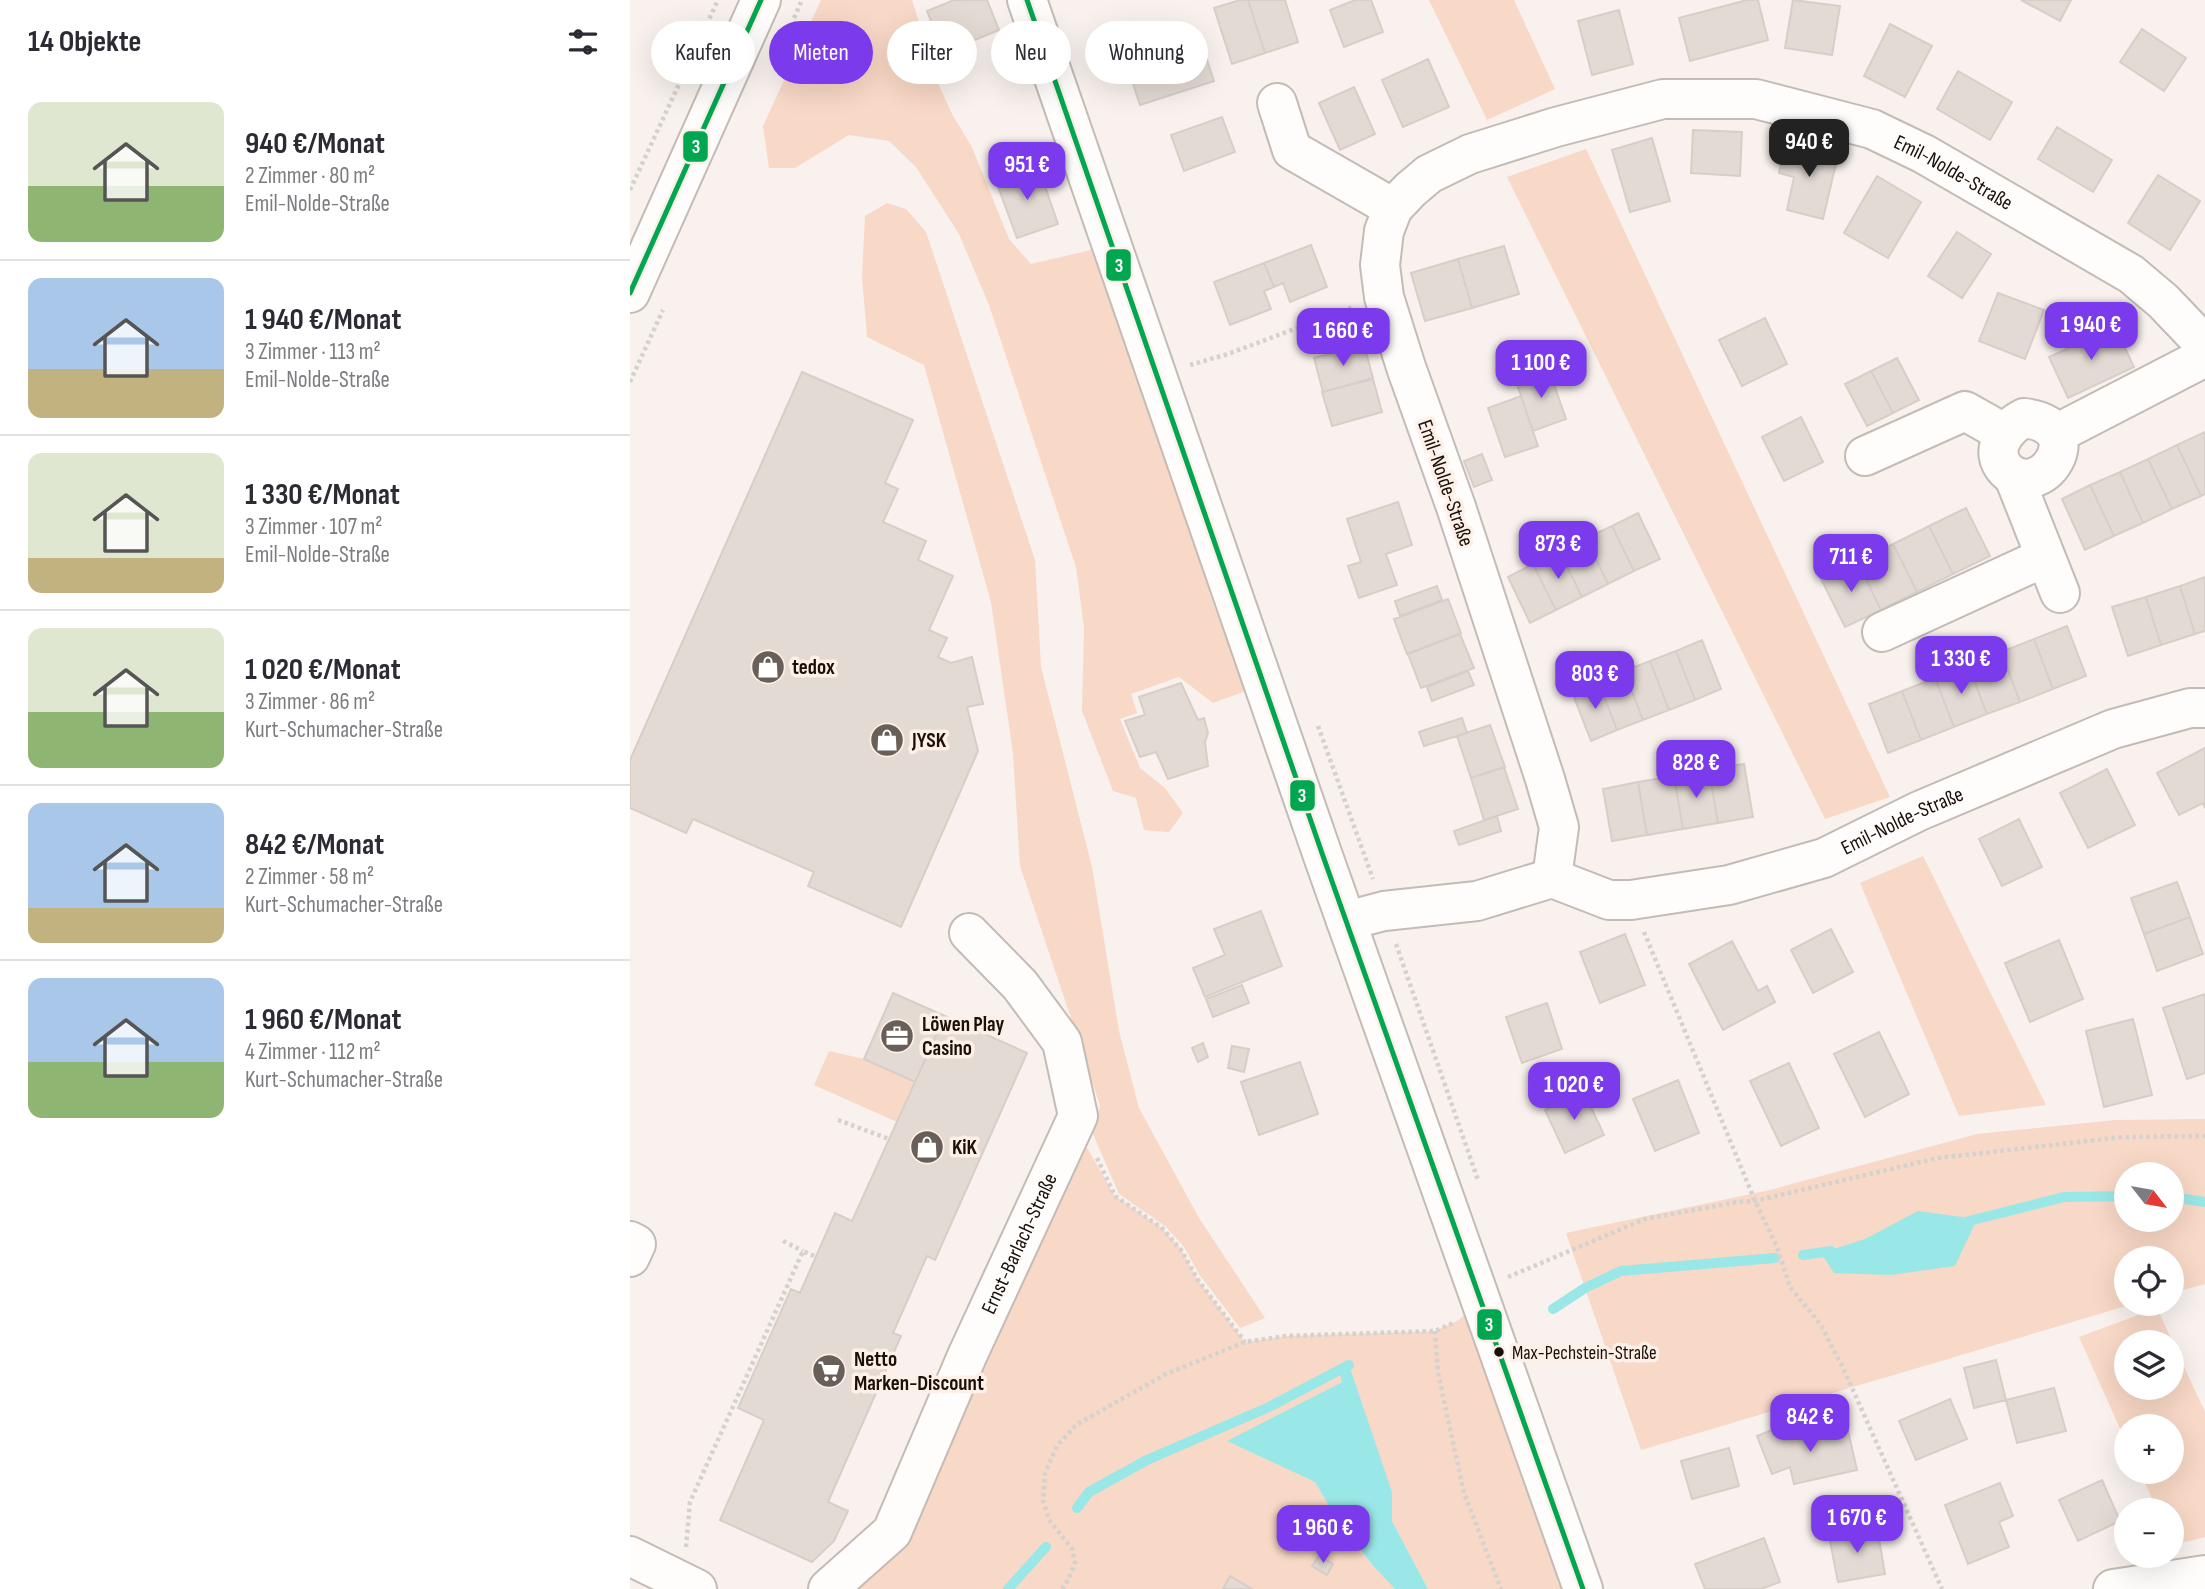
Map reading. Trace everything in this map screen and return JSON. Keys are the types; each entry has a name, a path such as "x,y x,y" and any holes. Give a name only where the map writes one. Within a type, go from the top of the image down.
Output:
{"street":[{"path":"630,293 761,0"},
{"path":"1027,0 1346,921 1583,1589"},
{"name":"Emil-Nolde-Straße","path":"2205,345 2163,301 2131,274 1924,154 1872,129 1756,99 1663,99 1556,127 1470,154 1439,169 1410,190 1393,208 1384,231 1380,265 1384,297 1456,507 1559,827 1552,878 1609,900 1631,900 1729,885 1824,858 1919,811 2113,729 2190,708 2205,708"},
{"path":"1278,103 1292,150 1393,208"},
{"path":"2056,434 2205,357"},
{"path":"1865,456 1965,411 2004,433"},
{"path":"2014,477 2034,478 2052,466 2059,451 2056,434 2046,423 2024,418 2012,424 2004,433 1998,451 2003,467 2014,477 2060,593"},
{"path":"1882,632 2045,556"},
{"path":"1346,921 1384,911 1477,901 1552,878"},
{"path":"969,933 1020,985 1062,1042 1078,1116"},
{"name":"Ernst-Barlach-Straße","path":"828,1589 892,1532 967,1356 1078,1116"},
{"path":"630,1241 636,1244 630,1257"},
{"path":"630,1556 690,1586"},
{"path":"2113,1589 2205,1575"}],"path":[{"path":"630,190 718,0"},
{"path":"1186,366 1228,354 1384,297"},
{"path":"1631,900 1755,1201 1777,1247 1790,1287 1821,1325 1844,1370 1942,1589"},
{"path":"1078,1116 1115,1196 1161,1228 1181,1250 1198,1280 1245,1342"},
{"path":"838,1120 889,1139"},
{"path":"1062,1589 1075,1563 1072,1549 1049,1520 1042,1500 1045,1473 1057,1446 1076,1425 1098,1411 1166,1374 1245,1342 1286,1336 1435,1331 1459,1320 1480,1298 1510,1276 1645,1219 1755,1201 1938,1158 2123,1137 2205,1136"},
{"path":"783,1241 816,1257"},
{"path":"690,1586 690,1502 803,1251"},
{"path":"1435,1331 1438,1373 1464,1493 1501,1589"}],"shaded area":[{"path":"821,0 912,0 918,21 887,21 887,84 938,84 953,116 972,147 1009,239 1031,264 1091,250 1182,487 1210,595 1246,691 1213,703 1179,677 1131,694 1137,713 1120,719 1140,768 1165,788 1183,813 1169,832 1144,830 1136,798 1113,791 1082,711 1084,627 1076,567 989,305 959,234 916,167 889,141 849,135 795,168 769,168 763,126 782,84 873,84 873,21 811,21"},
{"path":"1429,0 1514,0 1555,89 1487,120"},
{"path":"1586,149 1890,797 1825,819 1507,177"},
{"path":"887,203 906,209 926,232 1035,560 1041,667 1092,867 1119,1031 1139,1108 1199,1218 1265,1318 1240,1328 1199,1274 1184,1247 1165,1226 1119,1194 1093,1134 1100,1105 1020,866 1013,753 991,602 924,365 867,337 862,276 865,216"},
{"path":"1923,856 2046,1105 1959,1116 1860,883"},
{"path":"829,1051 864,1059 915,1082 897,1122 814,1085"},
{"path":"2205,1119 2205,1284 2184,1290 2184,1246 2114,1246 2114,1310 1641,1450 1566,1233 1770,1190 1977,1134 2116,1120"},
{"path":"1083,1141 1115,1196 1162,1228 1181,1249 1198,1280 1245,1342 1286,1336 1435,1331 1459,1320 1480,1298 1583,1589 1428,1589 1392,1521 1392,1492 1342,1382 1228,1441 1315,1482 1336,1518 1395,1589 1252,1589 1230,1577 1223,1589 842,1589"},
{"path":"2135,1316 2161,1316 2167,1330 2114,1330 2114,1400 2184,1400 2184,1366 2205,1412 2205,1537 2184,1542 2184,1498 2152,1498 2145,1484 2184,1484 2184,1414 2114,1415 2079,1337"}],"water":[{"path":"1918,1211 1977,1219 1955,1266 1891,1275 1834,1273 1821,1253 1865,1239"},
{"path":"1349,1365 1392,1492 1392,1521 1428,1589 1395,1589 1336,1518 1315,1482 1227,1441 1342,1382 1339,1370"}],"building":[{"path":"954,0 987,0 995,21 991,21 991,33 977,39 977,21 931,21 927,11"},
{"path":"1248,0 1265,53 1232,64 1214,8"},
{"path":"1248,0 1285,0 1298,42 1265,53"},
{"path":"1355,0 1371,0 1383,32 1344,47 1330,10"},
{"path":"1747,0 1758,0 1768,40 1690,61 1679,18"},
{"path":"1793,0 1840,6 1832,55 1785,48"},
{"path":"2021,0 2071,0 2060,21"},
{"path":"1619,10 1633,64 1592,75 1578,21"},
{"path":"1890,24 1932,46 1905,97 1864,76"},
{"path":"2142,29 2186,58 2164,91 2120,62"},
{"path":"1428,59 1449,107 1403,127 1382,80"},
{"path":"1208,63 1214,81 1208,83"},
{"path":"1958,71 2012,102 1990,140 1937,109"},
{"path":"1133,84 1205,84 1140,105"},
{"path":"1354,87 1375,134 1340,150 1319,103"},
{"path":"1222,117 1235,152 1184,171 1171,135"},
{"path":"2057,127 2112,160 2093,192 2038,159"},
{"path":"1693,130 1742,132 1740,176 1691,173"},
{"path":"1652,138 1670,201 1630,212 1612,150"},
{"path":"1786,143 1838,155 1823,219 1787,210 1794,177 1779,173"},
{"path":"1038,166 1058,224 1017,238 996,181"},
{"path":"2158,175 2200,201 2170,250 2128,223"},
{"path":"1877,176 1921,202 1888,258 1844,233"},
{"path":"1957,232 1991,254 1962,298 1928,276"},
{"path":"1311,245 1327,287 1290,302 1283,283 1274,287 1264,263"},
{"path":"1504,246 1519,294 1472,308 1458,259"},
{"path":"1458,259 1472,308 1425,321 1411,273"},
{"path":"1264,263 1274,287 1264,291 1271,309 1230,325 1214,282"},
{"path":"1998,293 2044,310 2025,359 1979,341"},
{"path":"1765,318 1787,364 1742,386 1719,340"},
{"path":"2115,327 2134,367 2068,398 2049,357"},
{"path":"1364,345 1373,378 1323,392 1314,358"},
{"path":"1897,358 1919,400 1893,413 1871,371"},
{"path":"1549,370 1566,419 1533,431 1516,381"},
{"path":"1871,371 1893,413 1867,426 1845,384"},
{"path":"802,372 913,420 885,483 898,489 883,522 926,541 918,560 953,576 929,630 947,638 938,657 951,663 972,657 983,704 967,707 978,751 901,927 808,886 814,872 693,819 686,833 630,808 630,760"},
{"path":"1373,379 1382,412 1332,426 1322,392"},
{"path":"1521,396 1538,446 1505,457 1488,408"},
{"path":"1801,417 1823,462 1784,481 1762,437"},
{"path":"2205,432 2205,494 2201,496 2177,445"},
{"path":"2177,445 2201,496 2172,509 2148,459"},
{"path":"1482,454 1492,480 1474,487 1464,461"},
{"path":"2148,459 2172,509 2143,523 2120,472"},
{"path":"2120,472 2143,523 2114,536 2090,485"},
{"path":"2090,485 2114,536 2085,550 2062,499"},
{"path":"1398,502 1412,545 1386,554 1397,585 1359,598 1348,566 1361,562 1347,519"},
{"path":"1966,508 1990,556 1953,574 1929,526"},
{"path":"1638,513 1660,559 1634,571 1612,526"},
{"path":"1612,526 1634,571 1608,584 1586,538"},
{"path":"1929,526 1953,574 1917,592 1893,544"},
{"path":"1586,538 1608,584 1582,597 1560,552"},
{"path":"1893,544 1917,592 1881,610 1857,561"},
{"path":"1560,552 1582,597 1556,610 1533,564"},
{"path":"1857,561 1881,610 1845,627 1821,579"},
{"path":"1533,564 1556,610 1530,623 1508,577"},
{"path":"2205,577 2205,631 2195,634 2180,586"},
{"path":"1437,586 1442,600 1400,616 1395,601"},
{"path":"2180,586 2195,634 2161,645 2146,597"},
{"path":"2146,597 2161,645 2128,656 2112,607"},
{"path":"1448,599 1461,633 1407,654 1394,619"},
{"path":"2067,626 2086,676 2053,689 2034,639"},
{"path":"1460,634 1474,668 1421,688 1408,654"},
{"path":"2034,639 2053,689 2020,702 2001,652"},
{"path":"1702,640 1721,689 1695,700 1676,651"},
{"path":"1676,651 1695,700 1669,710 1650,661"},
{"path":"2001,652 2020,702 1987,714 1968,665"},
{"path":"1650,661 1669,710 1643,720 1624,671"},
{"path":"1968,665 1987,714 1954,727 1935,678"},
{"path":"1468,671 1474,685 1432,701 1427,687"},
{"path":"1624,671 1643,720 1617,730 1598,681"},
{"path":"1935,678 1954,727 1921,740 1902,691"},
{"path":"1598,681 1617,730 1591,741 1572,692"},
{"path":"1181,683 1198,720 1204,718 1208,733 1205,742 1208,766 1168,779 1156,752 1140,757 1125,721 1145,715 1139,697"},
{"path":"1902,691 1921,740 1888,753 1869,704"},
{"path":"1462,718 1467,733 1424,746 1419,732"},
{"path":"1490,725 1505,767 1471,778 1457,736"},
{"path":"2205,748 2205,808 2203,803 2179,815 2157,773"},
{"path":"1744,764 1753,817 1718,823 1709,770"},
{"path":"1504,767 1518,809 1484,820 1471,778"},
{"path":"2107,769 2135,825 2088,848 2060,793"},
{"path":"1709,770 1718,823 1683,829 1674,776"},
{"path":"1674,776 1683,829 1647,835 1638,782"},
{"path":"1638,782 1647,835 1612,841 1603,789"},
{"path":"1497,816 1501,831 1459,845 1454,831"},
{"path":"2019,819 2042,867 2002,886 1979,839"},
{"path":"2177,882 2190,917 2144,934 2131,898"},
{"path":"1261,911 1282,966 1205,997 1193,968 1225,955 1214,929"},
{"path":"2190,917 2203,954 2157,971 2144,934"},
{"path":"1831,929 1853,972 1813,993 1791,950"},
{"path":"1625,934 1645,985 1600,1003 1580,952"},
{"path":"2059,940 2083,999 2030,1022 2005,963"},
{"path":"1732,941 1758,991 1767,986 1775,1002 1723,1030 1689,964"},
{"path":"1242,985 1249,1003 1213,1017 1206,999"},
{"path":"893,993 945,1016 915,1082 864,1059"},
{"path":"2205,994 2205,1073 2187,1079 2163,1008"},
{"path":"1547,1003 1562,1049 1522,1063 1506,1017"},
{"path":"945,1016 1027,1053 935,1260 927,1256 893,1333 901,1336 828,1502 848,1511 834,1541 812,1562 720,1520 764,1420 738,1408 791,1289 800,1293 835,1213 852,1221"},
{"path":"2133,1019 2152,1095 2104,1107 2086,1031"},
{"path":"1879,1032 1909,1094 1865,1117 1834,1054"},
{"path":"1203,1043 1208,1057 1198,1062 1192,1048"},
{"path":"1232,1046 1249,1049 1244,1072 1228,1068"},
{"path":"1300,1062 1318,1114 1259,1135 1241,1082"},
{"path":"1789,1063 1819,1128 1781,1146 1750,1081"},
{"path":"1678,1080 1699,1133 1655,1151 1633,1099"},
{"path":"1584,1092 1604,1135 1565,1153 1545,1110"},
{"path":"1996,1360 2006,1400 1974,1408 1964,1368"},
{"path":"2054,1388 2066,1431 2017,1443 2006,1400"},
{"path":"1950,1399 1967,1439 1916,1460 1899,1421"},
{"path":"1847,1426 1857,1470 1794,1484 1790,1467 1772,1474 1757,1436 1779,1427 1784,1440"},
{"path":"1729,1448 1739,1486 1692,1499 1681,1461"},
{"path":"2102,1480 2114,1507 2114,1524 2078,1541 2059,1500"},
{"path":"2000,1483 2013,1516 1999,1522 2009,1547 1968,1564 1945,1505"},
{"path":"1877,1527 1885,1574 1838,1582 1829,1536"},
{"path":"1764,1538 1780,1582 1761,1589 1705,1589 1695,1564"},
{"path":"1319,1556 1333,1564 1327,1575 1312,1566"},
{"path":"1230,1576 1252,1589 1223,1589"}],"waterway":[{"path":"1965,1222 2064,1197 2114,1196"},
{"path":"2184,1199 2205,1202"},
{"path":"1803,1255 1831,1251"},
{"path":"1553,1309 1585,1288 1621,1271 1775,1258"},
{"path":"1077,1508 1089,1492 1147,1460 1269,1407 1349,1365"},
{"path":"1008,1589 1046,1547"}],"transit line":[{"name":"3","path":"630,293 761,0"},
{"name":"3","path":"1027,0 1323,856 1583,1589"}],"place":[{"name":"tedox","path":"768,667"},
{"name":"JYSK","path":"887,740"},
{"name":"Löwen Play Casino","path":"897,1036"},
{"name":"KiK","path":"927,1147"},
{"name":"Max-Pechstein-Straße","path":"1499,1352"},
{"name":"Netto Marken-Discount","path":"829,1371"}]}
